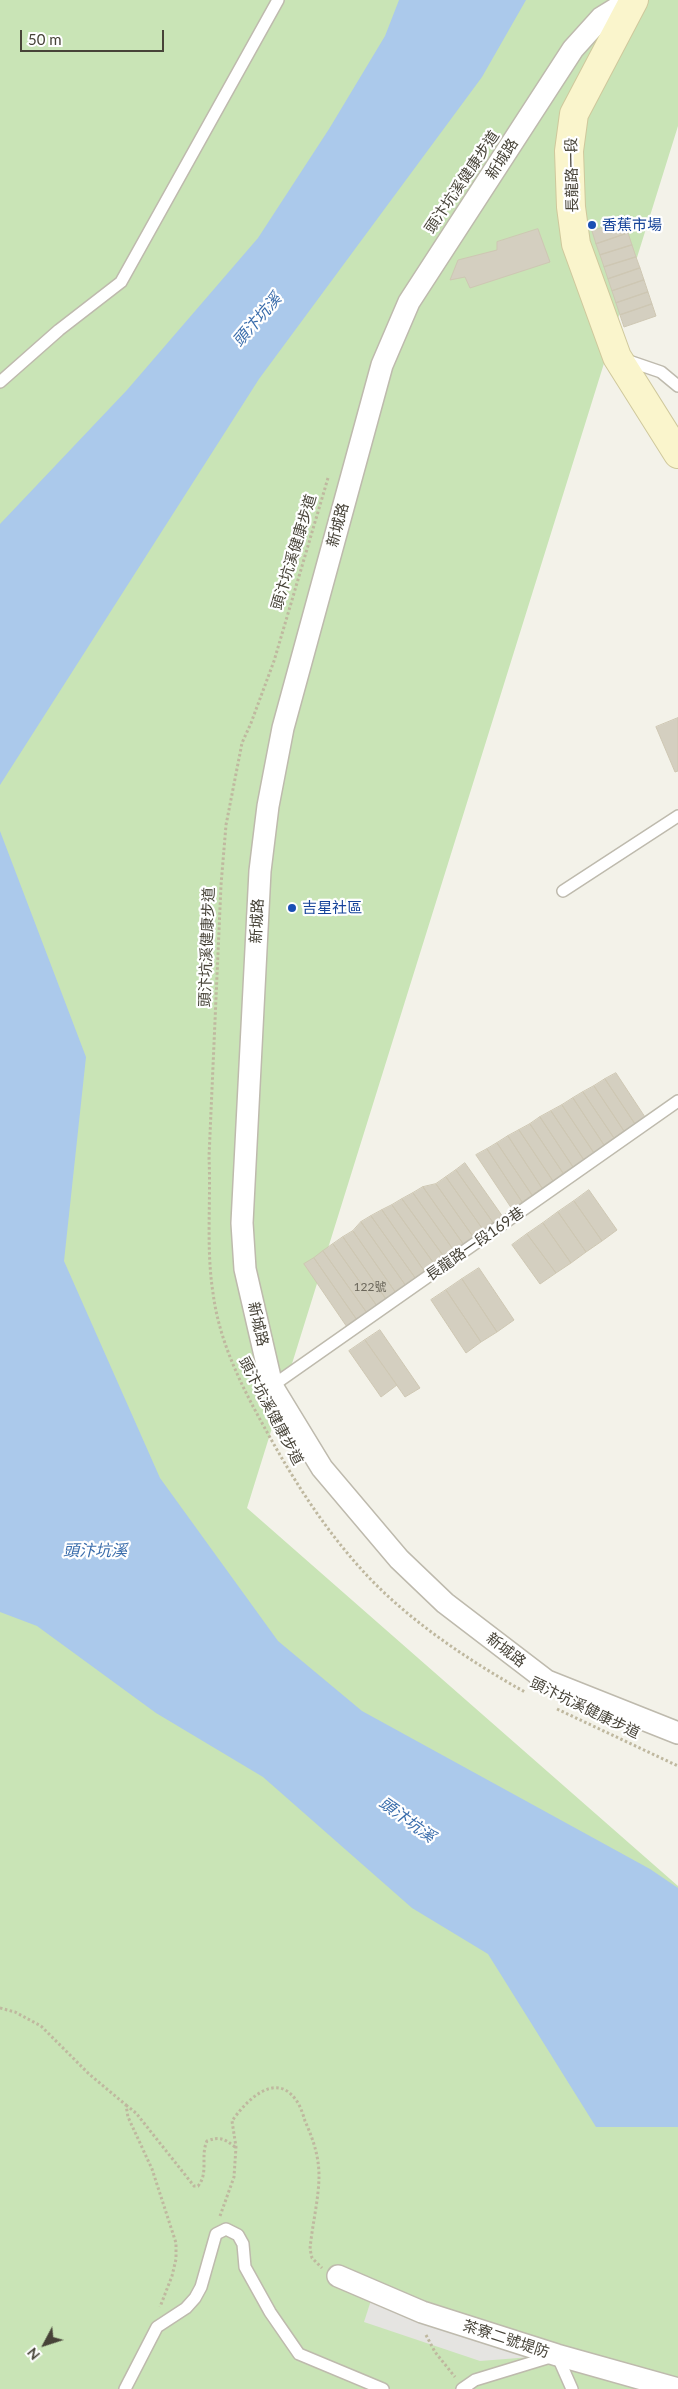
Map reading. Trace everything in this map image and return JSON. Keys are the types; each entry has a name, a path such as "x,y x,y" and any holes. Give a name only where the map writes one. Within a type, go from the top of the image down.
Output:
{"main road":[{"name":"長龍路一段","path":"634,0 574,114 569,151 571,207 576,244 617,357 678,454"}],"street":[{"name":"新城路","path":"630,0 601,18 573,49 409,302 382,365 283,728 268,806 260,871 242,1223 245,1269 272,1386 322,1468 399,1559 445,1603 547,1682 678,1733"},
{"name":"茶寮二號堤防","path":"338,2276 422,2312 556,2355 678,2389"}],"lane":[{"path":"0,382 59,330 121,282 278,0"},
{"path":"617,357 661,372 678,386"},
{"path":"563,891 678,816"},
{"name":"長龍路一段169巷","path":"272,1386 678,1101"},
{"path":"126,2389 157,2327 186,2308 195,2298 216,2234 226,2229 238,2235 243,2244 245,2267 270,2312 299,2354 383,2389"},
{"path":"463,2389 475,2380 556,2355 572,2389"}],"path":[{"name":"頭汴坑溪健康步道","path":"329,476 274,660 252,723 242,743 224,842 209,1157 211,1196 209,1228 212,1293 230,1358 243,1387 305,1497 335,1536 362,1570 398,1604 469,1657 531,1695"},
{"name":"頭汴坑溪健康步道","path":"554,1707 678,1766"},
{"path":"0,2008 15,2012 41,2026 89,2074 136,2113 194,2186 198,2186 204,2176 204,2148 207,2141 216,2138 225,2139 236,2147"},
{"path":"216,2234 234,2177 236,2147 232,2121 257,2094 266,2088 276,2088 290,2094 296,2100 315,2143 319,2177 311,2235 312,2258 319,2267 338,2276"},
{"path":"126,2105 128,2117 152,2169 176,2243 176,2258 172,2276 161,2304 157,2327"},
{"path":"422,2312 424,2332 463,2389"}],"green space":[{"path":"0,0 678,0 678,126 247,1508 678,1886 678,2389 0,2389"}],"shaded area":[{"path":"374,2291 557,2355 480,2361 364,2322"}],"water":[{"name":"頭汴坑溪","path":"399,0 526,0 482,77 259,379 0,785 0,524 127,390 258,238 329,129 385,36"},
{"name":"頭汴坑溪","path":"0,831 86,1057 64,1261 160,1478 278,1641 362,1711 650,1869 678,1888 678,2127 596,2127 488,1954 412,1908 263,1777 156,1713 37,1626 0,1612"}],"building":[{"path":"624,221 628,233 596,244 592,231"},
{"path":"538,229 550,262 470,288 465,277 450,280 458,260 497,250 497,242"},
{"path":"628,233 632,245 600,255 596,244"},
{"path":"632,245 636,257 604,267 600,255"},
{"path":"636,257 640,268 608,279 604,267"},
{"path":"640,268 644,280 612,291 608,279"},
{"path":"644,280 648,292 616,303 612,291"},
{"path":"648,292 652,304 620,315 616,303"},
{"path":"652,304 656,316 624,327 620,315"},
{"path":"678,718 678,771 675,772 656,727"},
{"path":"616,1073 645,1117 635,1124 605,1079"},
{"path":"605,1079 635,1124 624,1131 594,1086"},
{"path":"594,1086 624,1131 614,1138 583,1092"},
{"path":"583,1092 614,1138 604,1145 573,1098"},
{"path":"573,1098 604,1145 594,1153 562,1105"},
{"path":"562,1105 594,1153 584,1160 551,1111"},
{"path":"551,1111 584,1160 573,1167 540,1117"},
{"path":"540,1117 573,1167 563,1173 530,1124"},
{"path":"530,1124 563,1173 553,1181 519,1130"},
{"path":"519,1130 553,1181 542,1188 508,1136"},
{"path":"508,1136 542,1188 532,1195 497,1143"},
{"path":"497,1143 532,1195 522,1202 487,1149"},
{"path":"487,1149 522,1202 512,1209 476,1155"},
{"path":"465,1163 503,1217 494,1224 456,1170"},
{"path":"456,1170 494,1224 484,1231 446,1177"},
{"path":"446,1177 484,1231 474,1238 436,1184"},
{"path":"436,1184 474,1238 464,1245 423,1187"},
{"path":"423,1187 464,1245 455,1252 413,1193"},
{"path":"589,1190 617,1230 602,1241 574,1201"},
{"path":"413,1193 455,1252 445,1258 402,1199"},
{"path":"402,1199 445,1258 435,1265 392,1205"},
{"path":"574,1201 602,1241 586,1252 558,1212"},
{"path":"392,1205 435,1265 425,1272 382,1210"},
{"path":"382,1210 425,1272 416,1279 371,1216"},
{"path":"558,1212 586,1252 571,1263 543,1223"},
{"path":"371,1216 416,1279 406,1286 361,1222"},
{"path":"361,1222 406,1286 396,1293 353,1231"},
{"path":"543,1223 571,1263 556,1273 527,1234"},
{"path":"353,1231 396,1293 386,1299 343,1237"},
{"path":"527,1234 556,1273 540,1284 512,1245"},
{"path":"343,1237 386,1299 377,1306 333,1244"},
{"path":"333,1244 377,1306 367,1313 323,1251"},
{"path":"323,1251 367,1313 357,1320 314,1258"},
{"path":"314,1258 357,1320 347,1327 304,1264"},
{"path":"479,1268 514,1320 497,1332 462,1279"},
{"path":"462,1279 497,1332 481,1342 446,1290"},
{"path":"446,1290 481,1342 466,1353 431,1300"},
{"path":"380,1330 420,1388 405,1397 365,1340"},
{"path":"365,1340 397,1385 381,1397 349,1351"}],"place":[{"name":"香蕉市場","path":"592,225"},
{"name":"吉星社區","path":"292,908"}]}
